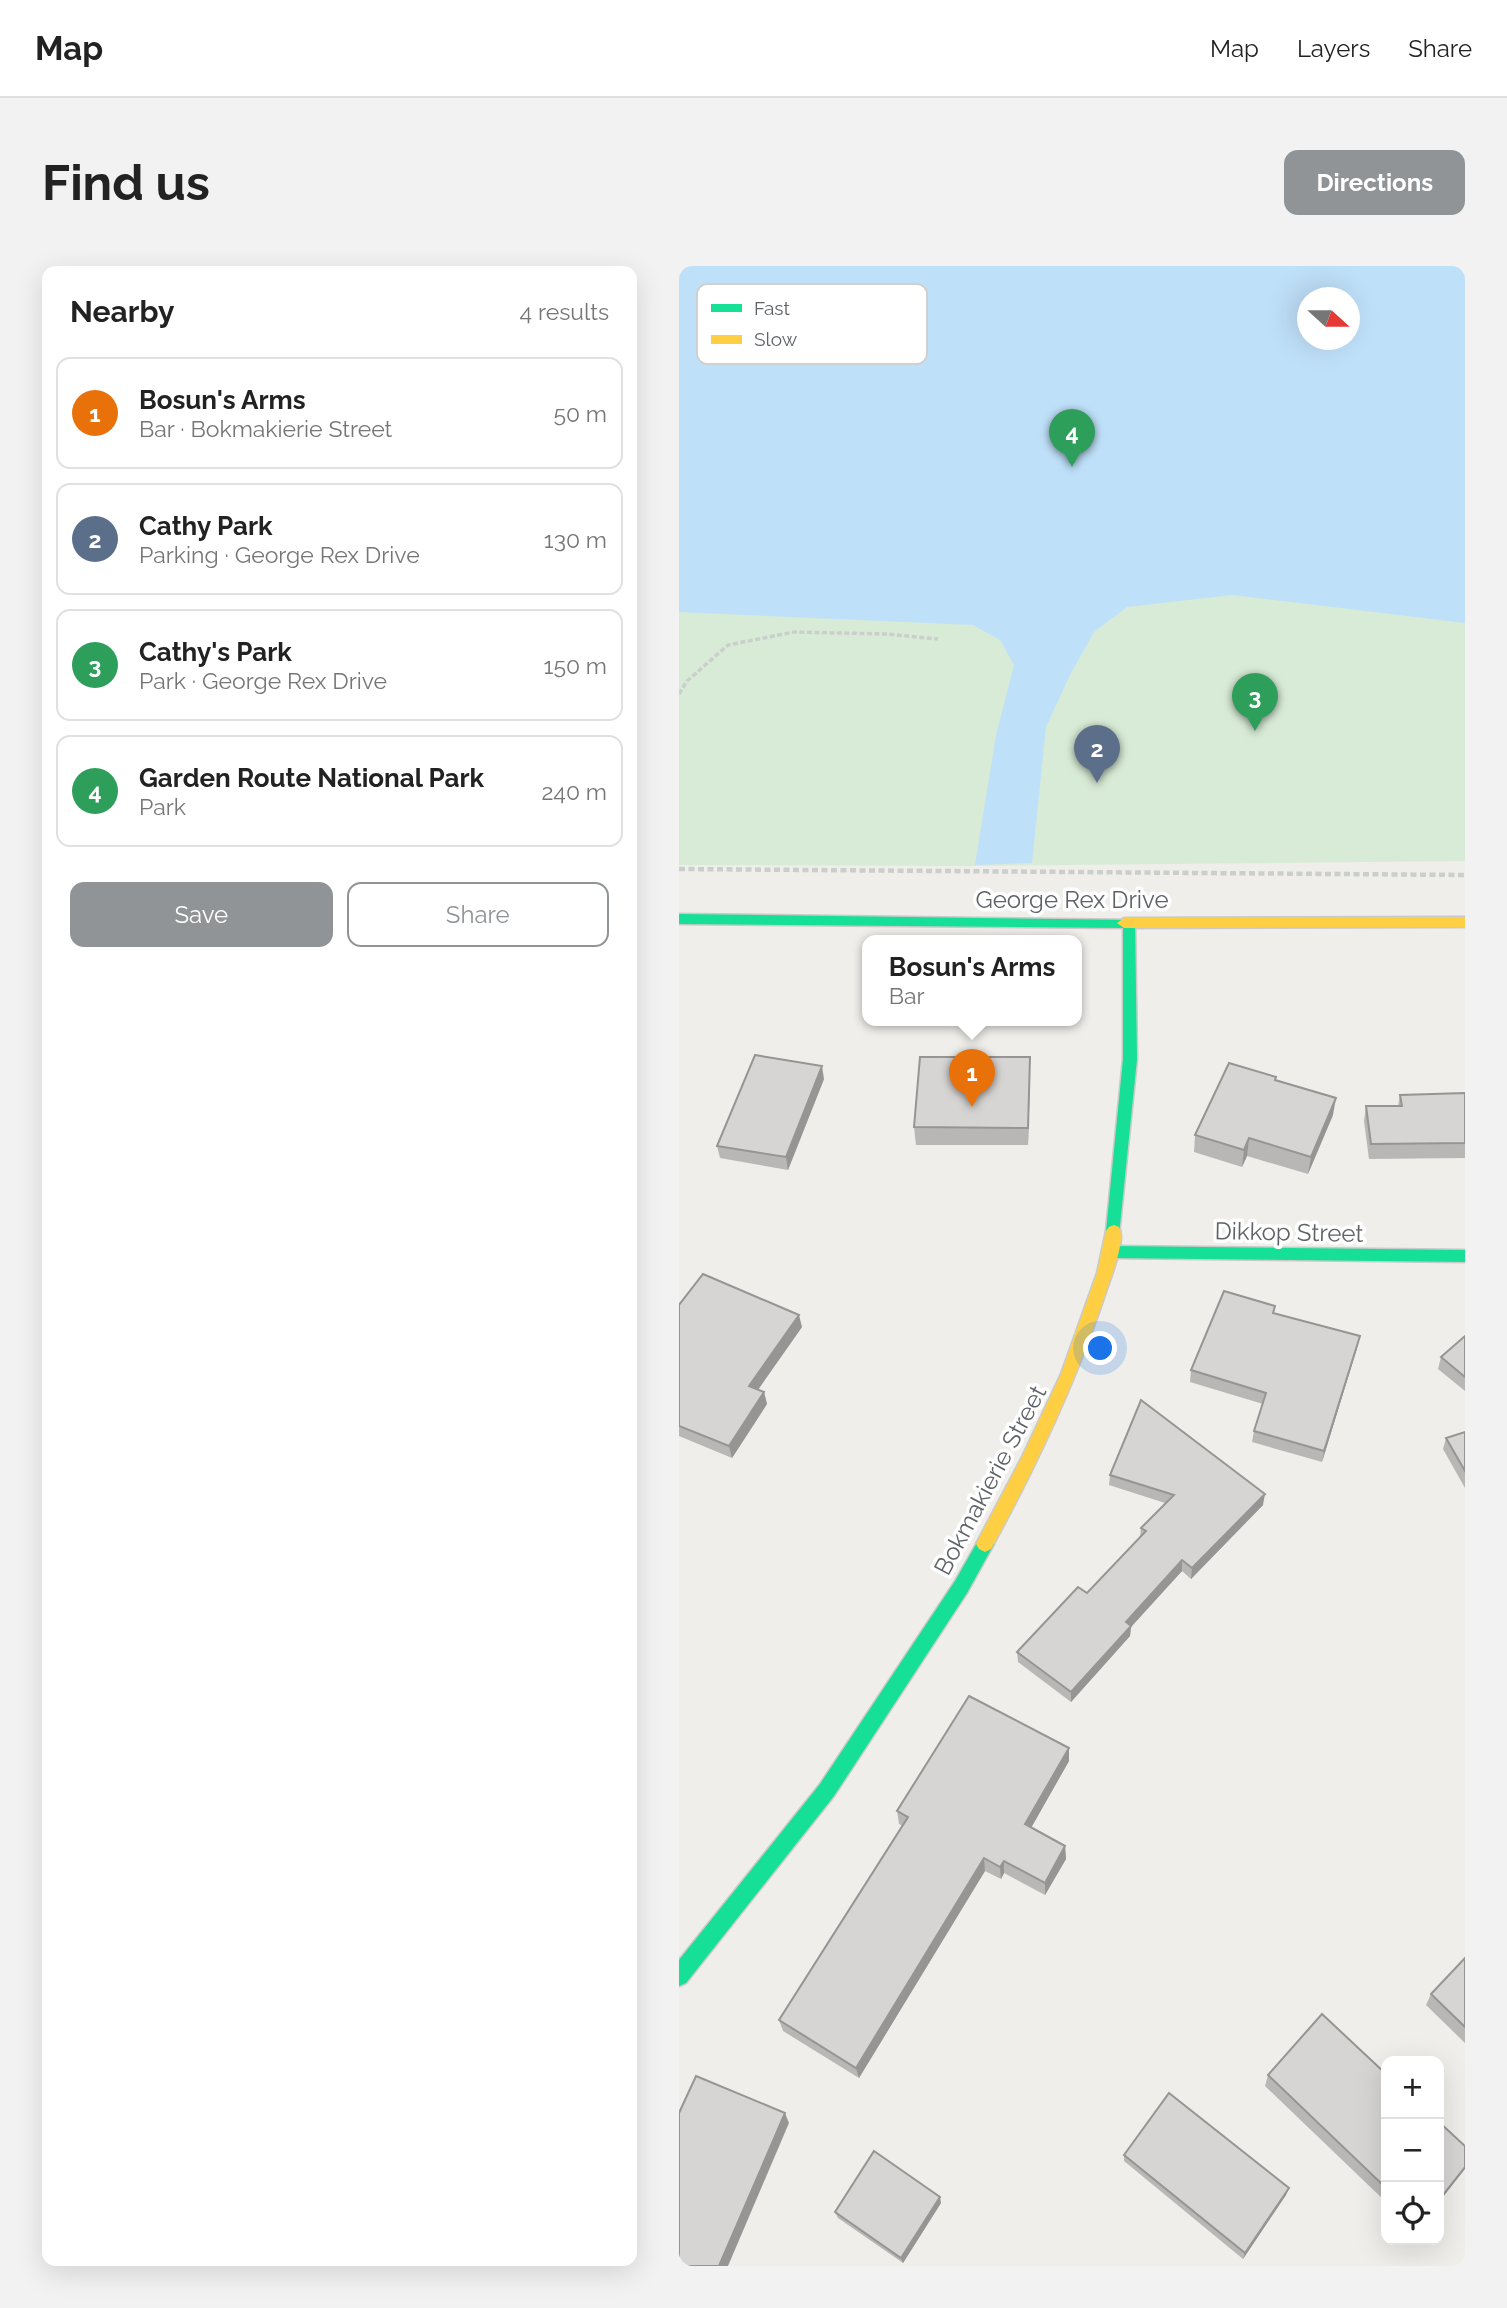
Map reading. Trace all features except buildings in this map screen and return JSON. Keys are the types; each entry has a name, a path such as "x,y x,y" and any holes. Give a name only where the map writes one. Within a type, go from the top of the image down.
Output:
{"street":[{"name":"George Rex Drive","path":"679,919 1129,923 1465,922"},
{"name":"Bokmakierie Street","path":"679,1976 827,1790 961,1587 1022,1478 1073,1368 1112,1252 1130,1059 1129,923"},
{"name":"Dikkop Street","path":"1112,1252 1465,1256"}],"path":[{"path":"679,694 687,681 728,645 794,632 886,634 938,639"},
{"path":"679,869 1465,875"}],"green space":[{"path":"679,266 1465,266 1465,861 975,866 679,865"}],"water":[{"path":"679,266 1465,266 1465,623 1232,595 1127,607 1094,632 1046,727 1032,863 975,865 996,735 1014,665 1000,640 973,625 679,612"}],"traffic: fast":[{"path":"679,919 1124,923"},
{"path":"1114,1231 1130,1059 1130,923"},
{"path":"1112,1252 1465,1256"},
{"path":"679,1976 827,1790 961,1587 985,1544"}],"traffic: slow":[{"path":"1124,923 1465,922"},
{"path":"985,1544 1029,1460 1069,1374 1105,1273 1114,1231"}],"place":[{"name":"Garden Route National Park","path":"1072,467"},
{"name":"Cathy's Park","path":"1255,731"},
{"name":"Cathy Park","path":"1097,783"},
{"name":"Bosun's Arms","path":"972,1107"}]}
